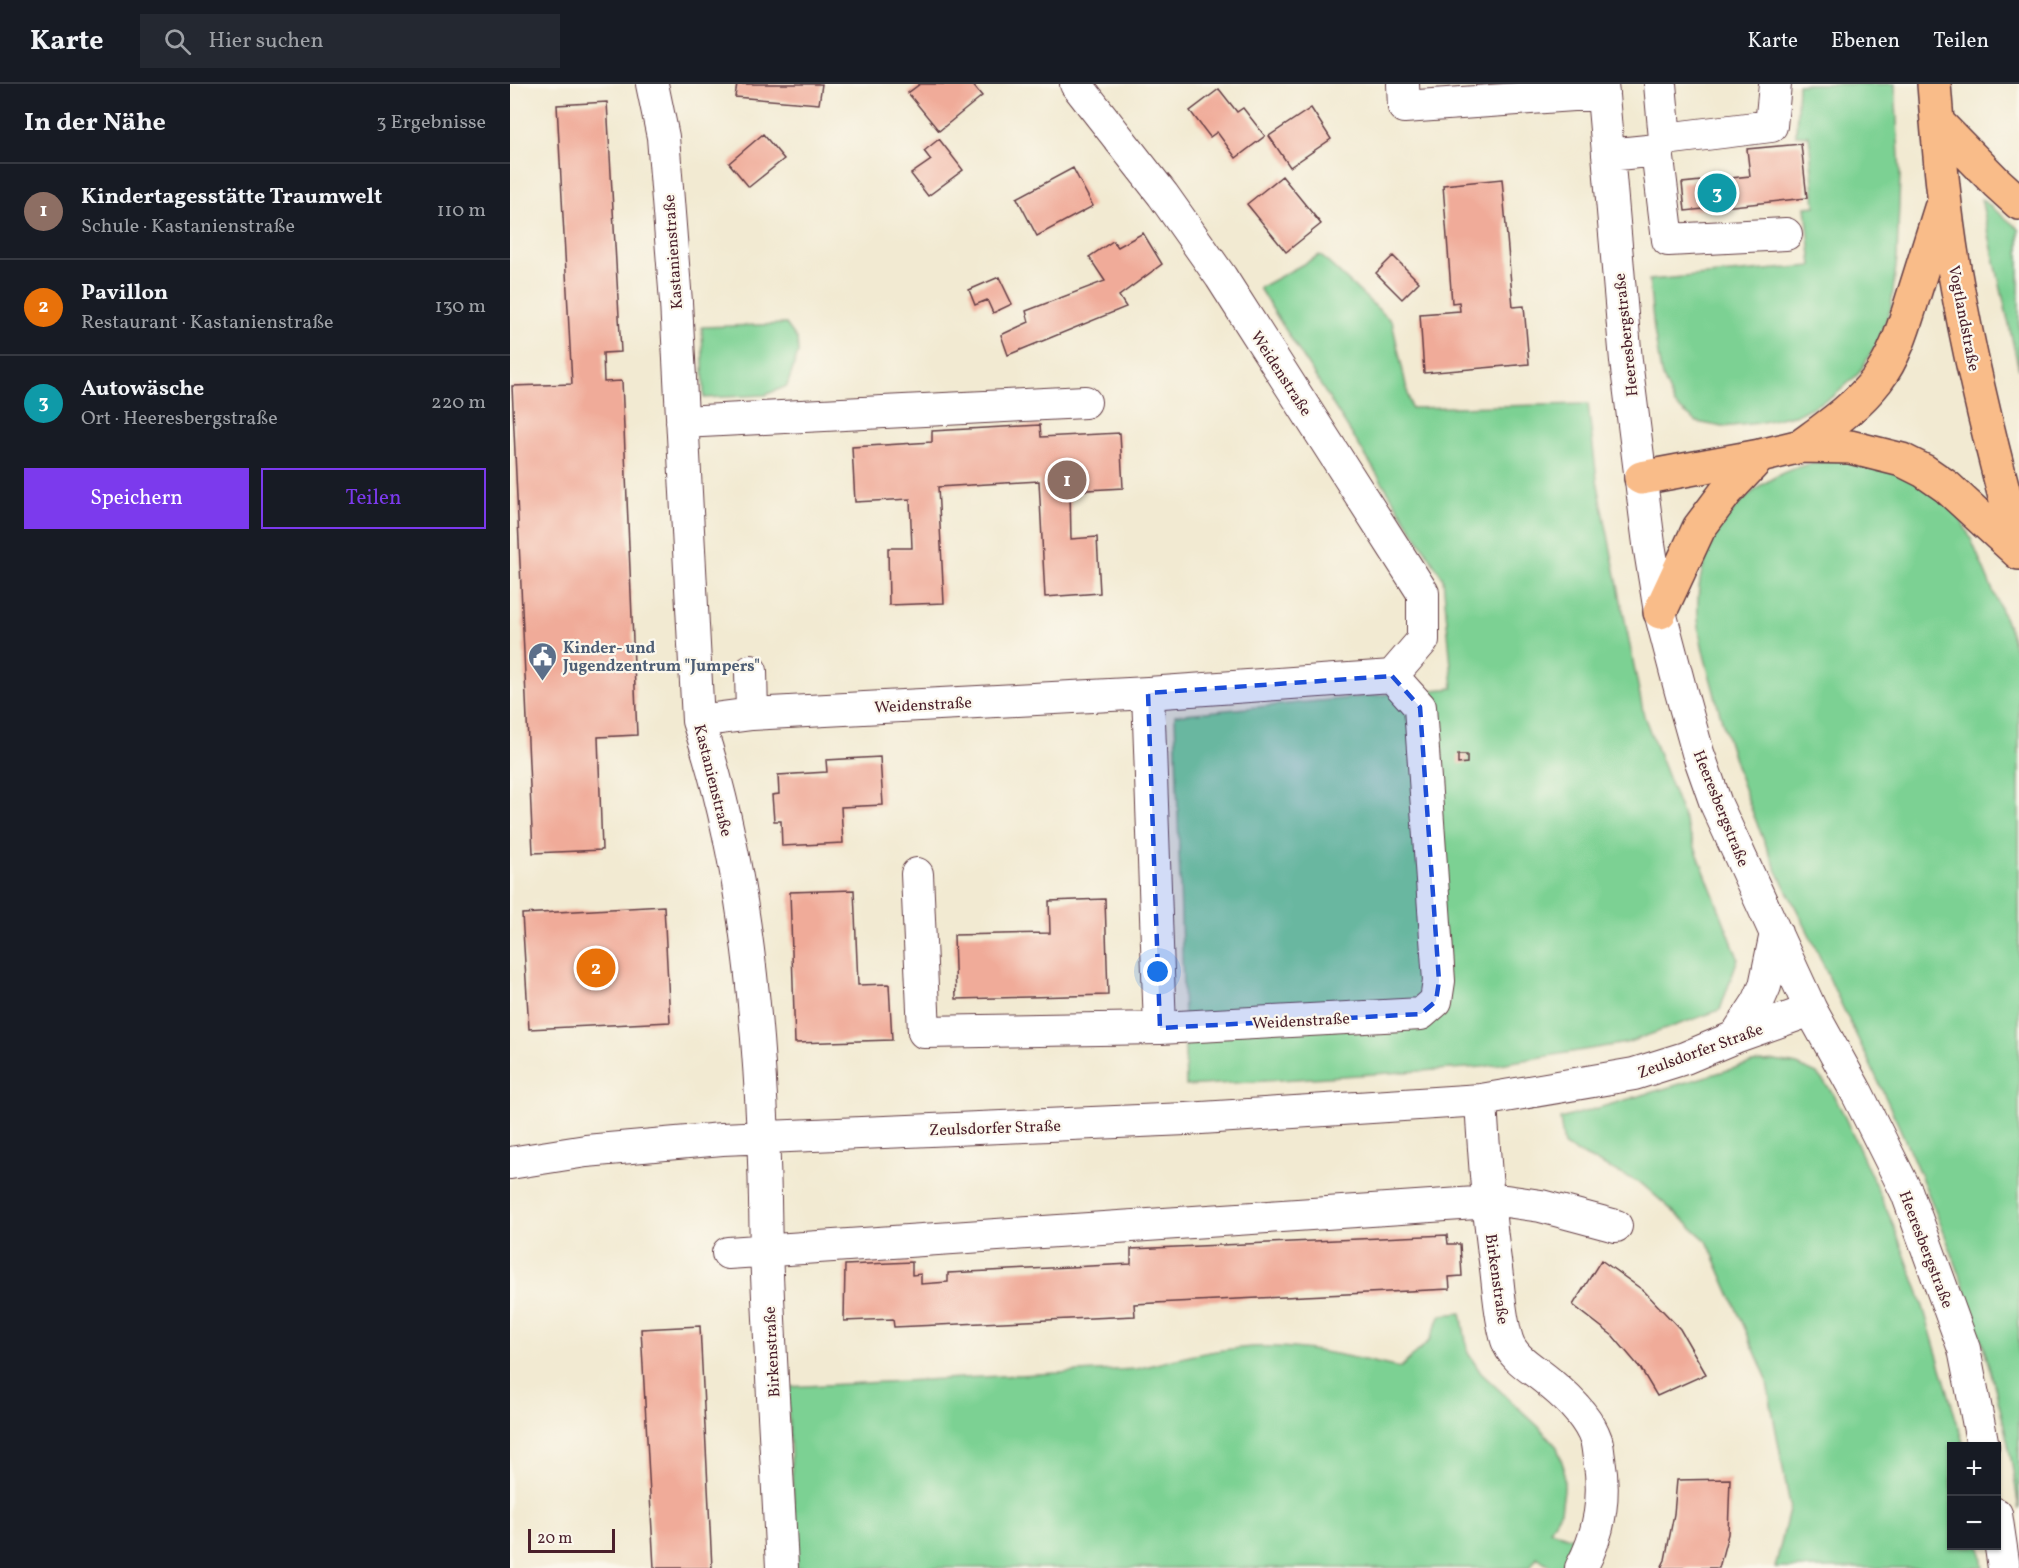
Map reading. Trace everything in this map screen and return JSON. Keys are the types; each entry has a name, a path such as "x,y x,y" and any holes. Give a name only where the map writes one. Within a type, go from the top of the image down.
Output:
{"main road":[{"name":"Vogtlandstraße","path":"1934,84 1944,198 1955,275 1997,467 2019,551"},
{"path":"1937,122 2019,203"},
{"path":"1801,446 1840,417 1863,396 1878,378 1894,352 1944,198"},
{"path":"1641,478 1801,446 1850,447 1902,460 1924,471 1947,487 2019,551"},
{"path":"1660,612 1700,528 1726,492 1760,456"}],"street":[{"name":"Kastanienstraße","path":"652,84 663,137 676,302 698,721 736,869 747,935 764,1136"},
{"name":"Weidenstraße","path":"698,721 752,714 1148,693 1392,676 1423,640 1423,593 1221,277 1163,195 1076,84"},
{"name":"Heeresbergstraße","path":"1403,84 1404,107 1603,89 1626,360 1660,612 1698,753 1716,804 1811,1010 1907,1193 1964,1349 1982,1442"},
{"path":"1659,84 1668,240 1786,234"},
{"path":"1608,155 1771,126 1775,84"},
{"path":"682,422 1086,402"},
{"path":"751,671 752,714"},
{"name":"Weidenstraße","path":"1160,1028 1421,1014 1436,1001 1439,981 1420,707 1392,676"},
{"path":"917,874 924,1032 1160,1028 1148,693"},
{"path":"1735,1037 1758,1002 1765,986 1776,933"},
{"name":"Zeulsdorfer Straße","path":"510,1163 586,1151 764,1136 1186,1119 1481,1100 1634,1074 1685,1058 1735,1037 1811,1010"},
{"path":"1481,1100 1487,1202"},
{"name":"Birkenstraße","path":"764,1136 766,1251 782,1568"},
{"path":"728,1253 1506,1201 1541,1206 1616,1226"},
{"name":"Birkenstraße","path":"1487,1202 1500,1306 1507,1342 1516,1357 1564,1394 1583,1418 1596,1440 1602,1474 1602,1511 1592,1548 1581,1568"},
{"path":"2001,1548 2004,1568"}],"highlighted area":[{"path":"1392,676 1420,707 1439,981 1436,1001 1421,1014 1160,1028 1148,693"}],"green space":[{"path":"1798,84 1895,84 1900,175 1897,257 1891,308 1876,345 1859,373 1834,396 1798,414 1758,423 1723,427 1697,422 1675,405 1661,373 1649,280 1812,266 1806,207 1815,206 1809,136 1796,135"},
{"path":"1981,199 2019,229 2019,370"},
{"path":"1320,255 1392,322 1411,408 1588,404 1597,480 1644,716 1738,958 1720,1010 1626,1043 1482,1067 1186,1086 1175,715 1453,688 1443,578 1259,288"},
{"path":"786,324 797,339 798,353 787,386 765,395 704,398 702,327"},
{"path":"1842,458 1908,474 1956,510 1971,539 2009,629 2019,662 2019,1510 1994,1382 1954,1259 1904,1138 1757,825 1726,734 1700,633 1698,600 1705,561 1712,543 1733,511 1762,485 1779,475 1802,466"},
{"path":"1775,1061 1797,1065 1817,1074 1830,1089 1842,1111 1893,1224 1919,1293 1963,1442 1947,1442 1947,1550 1981,1550 1983,1568 1775,1568 1790,1506 1766,1377 1707,1241 1642,1184 1564,1146 1560,1119 1752,1063"},
{"path":"1461,1313 1468,1353 1481,1373 1557,1447 1564,1468 1564,1490 1561,1511 1550,1530 1575,1539 1560,1568 1553,1568 1537,1557 1530,1568 797,1568 787,1387 1137,1369 1228,1349 1261,1347 1301,1349 1341,1355 1400,1368 1429,1341 1441,1315"}],"building":[{"path":"737,84 822,84 819,104 735,97"},
{"path":"920,84 972,84 982,96 939,131 908,93"},
{"path":"1219,89 1237,112 1243,108 1265,136 1236,158 1217,132 1210,137 1190,111"},
{"path":"607,102 621,352 603,353 604,382 622,381 637,735 598,737 602,850 533,853 512,386 572,384 557,105"},
{"path":"1311,108 1331,139 1290,167 1269,136"},
{"path":"763,134 784,159 749,187 729,163"},
{"path":"939,139 963,170 928,196 911,174 931,160 924,151"},
{"path":"1801,144 1807,198 1685,211 1682,183 1750,176 1747,149"},
{"path":"1073,168 1093,206 1037,236 1017,198"},
{"path":"1282,176 1321,224 1286,252 1247,204"},
{"path":"1502,179 1513,307 1524,306 1529,364 1424,373 1420,314 1460,311 1459,302 1452,303 1443,185"},
{"path":"1143,233 1162,264 1119,296 1126,307 1008,355 1001,335 1029,322 1026,311 1105,281 1089,257 1113,241 1118,247"},
{"path":"1393,256 1419,282 1402,299 1376,273"},
{"path":"999,277 1012,304 993,313 987,300 975,305 969,290"},
{"path":"1040,425 1041,437 1120,433 1123,488 1070,491 1071,539 1097,537 1100,593 1045,597 1039,481 938,487 944,603 889,605 888,548 912,548 910,499 855,502 852,447 932,442 932,431"},
{"path":"1458,755 1467,755 1467,763 1458,764"},
{"path":"880,757 883,805 841,807 843,843 782,846 781,821 774,821 772,795 779,794 778,775 827,772 826,760"},
{"path":"854,890 858,985 889,984 892,1040 795,1043 790,892"},
{"path":"1105,899 1108,995 956,999 954,935 1050,933 1049,901"},
{"path":"664,906 670,1022 529,1029 522,914"},
{"path":"1447,1235 1448,1244 1460,1244 1462,1276 1449,1277 1450,1289 1134,1304 1135,1316 894,1327 893,1319 844,1321 845,1265 912,1262 912,1275 921,1274 921,1284 948,1282 948,1273 1131,1264 1131,1249"},
{"path":"1601,1260 1644,1291 1680,1329 1706,1374 1657,1396 1641,1369 1613,1336 1573,1305"},
{"path":"700,1326 712,1568 654,1568 641,1329"},
{"path":"1730,1479 1728,1534 1719,1568 1661,1568 1665,1560 1674,1514 1677,1480"}],"place":[{"name":"Autowäsche","path":"1717,193"},
{"name":"Kindertagesstätte Traumwelt","path":"1067,480"},
{"name":"Kinder- und Jugendzentrum \"Jumpers\"","path":"542,682"},
{"name":"Pavillon","path":"596,968"}]}
